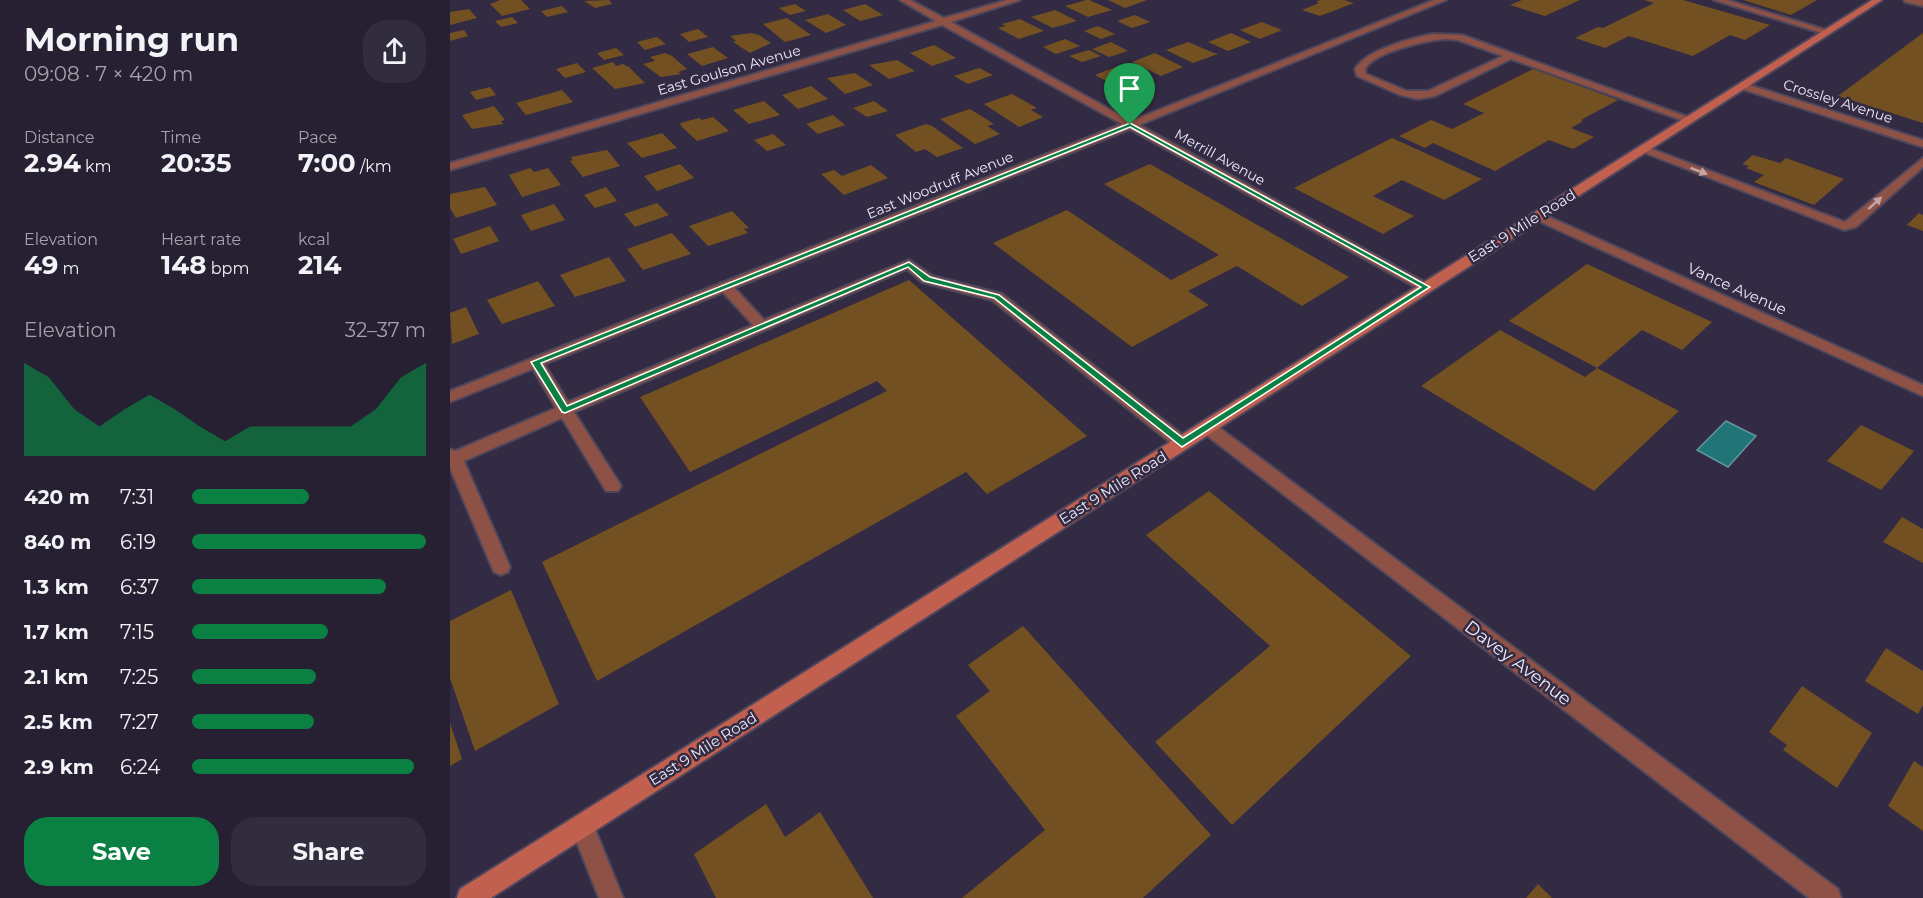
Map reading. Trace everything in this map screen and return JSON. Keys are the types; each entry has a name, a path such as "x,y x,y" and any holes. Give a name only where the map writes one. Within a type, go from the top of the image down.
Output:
{"main road":[{"name":"East 9 Mile Road","path":"469,898 1878,0"}],"street":[{"name":"Merrill Avenue","path":"904,0 1426,287"},
{"name":"East Goulson Avenue","path":"450,167 1016,0"},
{"name":"East Woodruff Avenue","path":"450,397 1442,0"},
{"path":"1718,0 1828,32"},
{"path":"1908,0 1923,3"},
{"path":"1510,56 1431,94 1418,96 1362,76 1360,69 1364,62 1422,37 1442,34 1459,37 1691,120"},
{"name":"Crossley Avenue","path":"1743,86 1923,144"},
{"path":"1644,150 1844,226 1852,224 1923,161"},
{"name":"Vance Avenue","path":"1538,216 1923,391"},
{"path":"501,567 452,457 909,264 927,279 997,297 1182,443"},
{"path":"725,286 762,326"},
{"path":"536,362 612,486"},
{"name":"Davey Avenue","path":"1207,427 1829,898"},
{"path":"582,825 612,898"}],"shaded area":[{"path":"1726,421 1756,436 1728,467 1697,450"}],"building":[{"path":"500,0 521,0 530,9 502,16 490,4"},
{"path":"609,0 612,4 595,8 584,1"},
{"path":"1086,0 1112,10 1088,17 1065,6"},
{"path":"1108,0 1147,0 1125,8"},
{"path":"1344,0 1354,3 1320,16 1302,10 1319,3 1316,2"},
{"path":"1522,0 1580,0 1545,16 1510,5"},
{"path":"1644,0 1683,0 1770,25 1745,40 1730,35 1693,56 1629,36 1605,48 1575,38 1598,27 1603,28 1654,3"},
{"path":"1743,0 1817,0 1791,15"},
{"path":"795,4 806,11 790,15 779,8"},
{"path":"865,4 883,15 860,21 843,10"},
{"path":"562,6 568,12 547,17 541,11"},
{"path":"469,9 477,18 450,25 450,12"},
{"path":"1055,10 1077,21 1053,28 1031,17"},
{"path":"828,14 846,25 826,33 805,20"},
{"path":"1135,15 1150,22 1132,28 1117,21"},
{"path":"512,17 518,23 501,27 495,21"},
{"path":"787,18 811,35 785,42 763,24"},
{"path":"1020,19 1044,31 1019,39 998,28 1006,26 1002,24"},
{"path":"1262,22 1282,30 1260,39 1240,30"},
{"path":"1098,26 1115,34 1101,39 1084,31"},
{"path":"698,29 708,37 689,42 680,34"},
{"path":"464,30 468,36 450,41 450,33"},
{"path":"751,33 771,43 750,53 733,42 736,41 730,36"},
{"path":"1231,33 1251,42 1228,51 1208,42"},
{"path":"1923,33 1923,123 1838,96"},
{"path":"657,37 666,44 645,50 637,42"},
{"path":"1065,39 1080,46 1056,54 1043,47"},
{"path":"1111,42 1128,51 1109,57 1092,49"},
{"path":"1188,42 1218,54 1193,63 1166,50"},
{"path":"934,45 956,58 932,66 910,53"},
{"path":"713,47 728,58 702,66 687,54"},
{"path":"616,48 624,55 604,60 597,53"},
{"path":"1089,50 1101,56 1082,62 1069,56"},
{"path":"665,53 687,69 678,72 681,74 661,77 643,64 655,61 650,57"},
{"path":"1155,53 1183,67 1161,76 1132,62"},
{"path":"897,60 915,71 889,79 869,65"},
{"path":"613,62 616,66 623,64 629,67 645,83 615,89 592,68"},
{"path":"577,63 586,72 565,78 556,69"},
{"path":"1118,66 1148,80 1123,90 1095,75"},
{"path":"979,68 993,75 968,84 954,76"},
{"path":"1533,69 1618,100 1571,128 1594,137 1573,149 1549,140 1495,171 1433,143 1425,148 1399,136 1431,120 1452,129 1484,113 1463,104"},
{"path":"855,73 873,85 845,94 827,78"},
{"path":"811,86 828,99 798,109 782,95"},
{"path":"490,87 496,95 476,100 470,92"},
{"path":"562,90 573,102 526,115 516,103"},
{"path":"1012,94 1037,108 1031,110 1043,117 1019,127 984,104"},
{"path":"764,101 780,115 749,124 733,110"},
{"path":"874,101 888,111 867,117 853,108"},
{"path":"494,106 505,120 501,121 503,124 472,129 462,115"},
{"path":"970,109 994,124 987,126 1000,134 975,144 940,119"},
{"path":"833,115 845,125 818,134 806,124"},
{"path":"713,117 729,131 697,141 680,123 699,118 702,120"},
{"path":"926,124 963,148 937,157 925,149 916,152 895,135"},
{"path":"662,133 677,148 642,158 627,143"},
{"path":"773,134 786,145 767,151 754,140"},
{"path":"1392,138 1482,179 1444,200 1402,180 1373,196 1414,216 1383,234 1294,188"},
{"path":"607,150 620,166 583,177 570,161 573,160 571,157"},
{"path":"1753,155 1780,163 1786,158 1844,179 1814,205 1754,182 1764,175 1742,164"},
{"path":"680,164 694,178 657,191 644,176"},
{"path":"1150,164 1349,277 1302,306 1237,266 1188,291 1209,305 1132,347 993,243 1067,210 1171,280 1219,255 1104,184"},
{"path":"871,165 888,178 844,195 821,174 834,170 842,176"},
{"path":"530,168 534,172 548,168 561,185 522,197 509,175"},
{"path":"485,187 497,205 456,218 450,208 450,194"},
{"path":"606,187 617,201 595,208 584,195"},
{"path":"657,203 669,215 635,227 624,214"},
{"path":"554,204 565,220 531,231 521,215"},
{"path":"732,211 749,228 744,229 748,233 708,246 689,226"},
{"path":"1919,213 1923,215 1923,231 1907,225"},
{"path":"490,226 499,241 461,254 453,239"},
{"path":"672,233 691,254 643,270 627,249"},
{"path":"609,257 626,281 575,297 560,275"},
{"path":"1587,264 1712,322 1682,350 1642,330 1597,368 1509,321"},
{"path":"909,280 1087,436 987,494 966,472 597,681 542,562 887,391 877,381 690,472 640,397"},
{"path":"538,281 555,306 502,324 487,300"},
{"path":"466,307 479,334 452,344 450,313"},
{"path":"1500,330 1585,377 1597,368 1679,411 1594,491 1421,386"},
{"path":"1861,425 1914,451 1881,490 1827,461"},
{"path":"1209,491 1411,656 1232,825 1155,742 1270,646 1146,535"},
{"path":"1902,517 1923,529 1923,563 1883,542"},
{"path":"511,590 559,704 475,751 450,678 450,621"},
{"path":"1023,626 1211,835 1143,898 962,898 1045,830 956,716 990,691 968,665"},
{"path":"1886,648 1923,671 1923,705 1918,714 1865,681"},
{"path":"1802,686 1872,733 1837,788 1783,750 1787,745 1769,732"},
{"path":"450,723 462,759 450,766"},
{"path":"1914,761 1923,767 1923,831 1888,806"},
{"path":"766,804 785,837 820,812 873,898 716,898 694,854"},
{"path":"1538,884 1552,898 1526,898"}],"route":[{"path":"1130,125 1426,287 1182,443 997,297 927,279 909,264 565,410 536,362 725,286 1130,125"}]}
